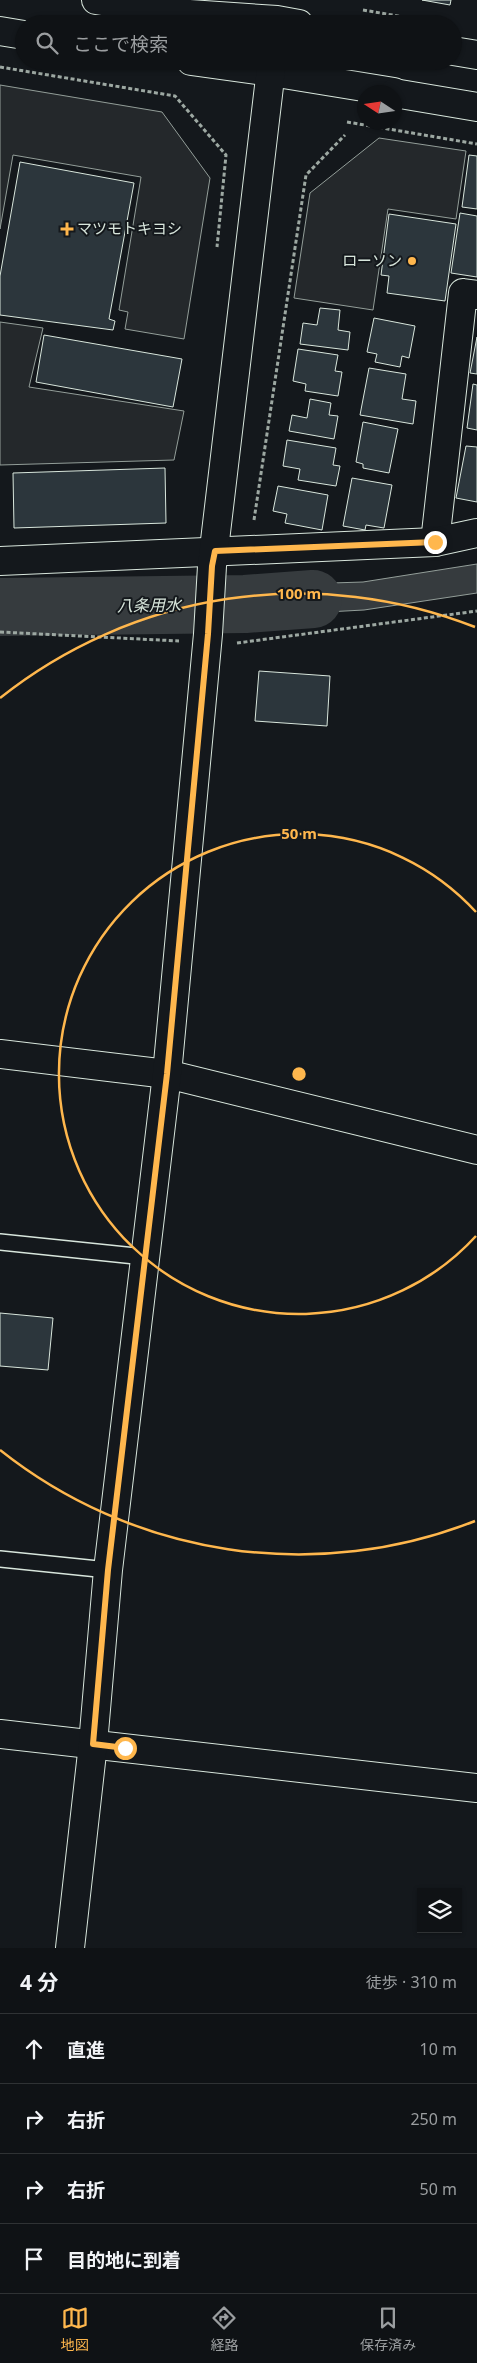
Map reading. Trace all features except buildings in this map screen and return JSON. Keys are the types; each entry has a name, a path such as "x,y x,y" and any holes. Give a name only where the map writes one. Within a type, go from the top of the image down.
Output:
{"street":[{"path":"96,0 175,13 229,15"},
{"path":"0,31 15,34"},
{"path":"462,52 477,55"},
{"path":"70,1948 93,1744 108,1570 167,1074 211,588 272,70"},
{"path":"290,70 358,85"},
{"path":"402,94 477,106"},
{"path":"435,542 463,293 477,295"},
{"path":"0,561 435,542 477,533"},
{"path":"0,1054 167,1074 477,1150"},
{"path":"0,1734 477,1788"}],"lane":[{"path":"0,1242 145,1257"},
{"path":"0,1559 108,1570"}],"path":[{"path":"363,10 391,15"},
{"path":"0,67 15,69"},
{"path":"18,70 175,96 226,155 216,254"},
{"path":"347,122 477,144"},
{"path":"254,521 306,175 345,135"}],"shaded area":[{"path":"0,85 162,112 210,178 184,339 125,329 128,312 119,310 141,177 13,155 0,229"},
{"path":"379,138 466,151 456,219 388,209 373,310 294,298 310,193"},
{"path":"0,322 43,328 29,387 184,411 174,460 0,465"}],"water":[{"path":"477,564 477,593 364,610 232,617 237,586 363,582"},
{"path":"0,584 182,584 184,620 0,619"}],"waterway":[{"name":"八条用水","path":"0,607 245,604 313,599"}],"place":[{"name":"マツモトキヨシ","path":"67,229"},
{"name":"ローソン","path":"412,261"}],"route":[{"path":"125,1748 93,1744 108,1570 167,1074 208,634 212,566 215,551 435,542"}]}
